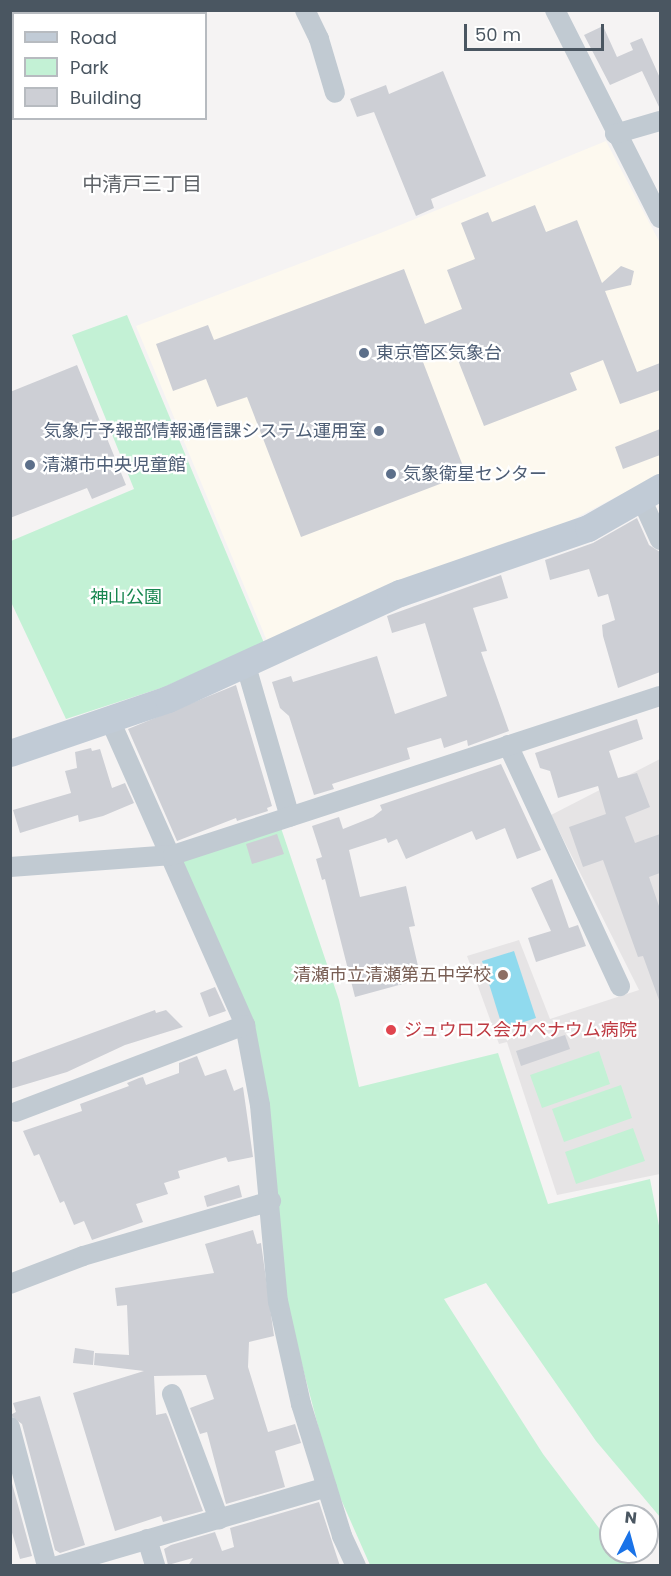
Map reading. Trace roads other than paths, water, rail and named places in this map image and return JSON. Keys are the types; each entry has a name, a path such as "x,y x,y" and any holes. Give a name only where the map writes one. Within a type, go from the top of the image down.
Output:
{"street":[{"path":"305,10 319,39 335,93"},
{"path":"555,10 615,134 660,218"},
{"path":"615,134 660,121"},
{"path":"10,753 110,720 246,666 400,593 588,528 651,493 660,540"},
{"path":"246,666 290,817"},
{"path":"10,867 173,855 660,696"},
{"path":"110,720 173,855 245,1025 260,1105 271,1201 278,1301 301,1404 342,1536 356,1566"},
{"path":"508,745 620,986"},
{"path":"16,1112 245,1025"},
{"path":"10,1284 83,1256 271,1201"},
{"path":"172,1394 219,1519"},
{"path":"10,1427 47,1566"},
{"path":"57,1566 327,1487"},
{"path":"147,1539 155,1566"}],"water":[{"path":"514,951 536,1018 503,1029 482,961"}],"place":[{"name":"東京管区気象台","path":"364,353"},
{"name":"気象庁予報部情報通信課システム運用室","path":"379,431"},
{"name":"清瀬市中央児童館","path":"30,465"},
{"name":"気象衛星センター","path":"391,474"},
{"name":"清瀬市立清瀬第五中学校","path":"503,975"},
{"name":"ジュウロス会カペナウム病院","path":"391,1030"}],"district":[{"name":"中清戸三丁目","path":"142,184"}],"park label":[{"name":"神山公園","path":"126,597"}]}
